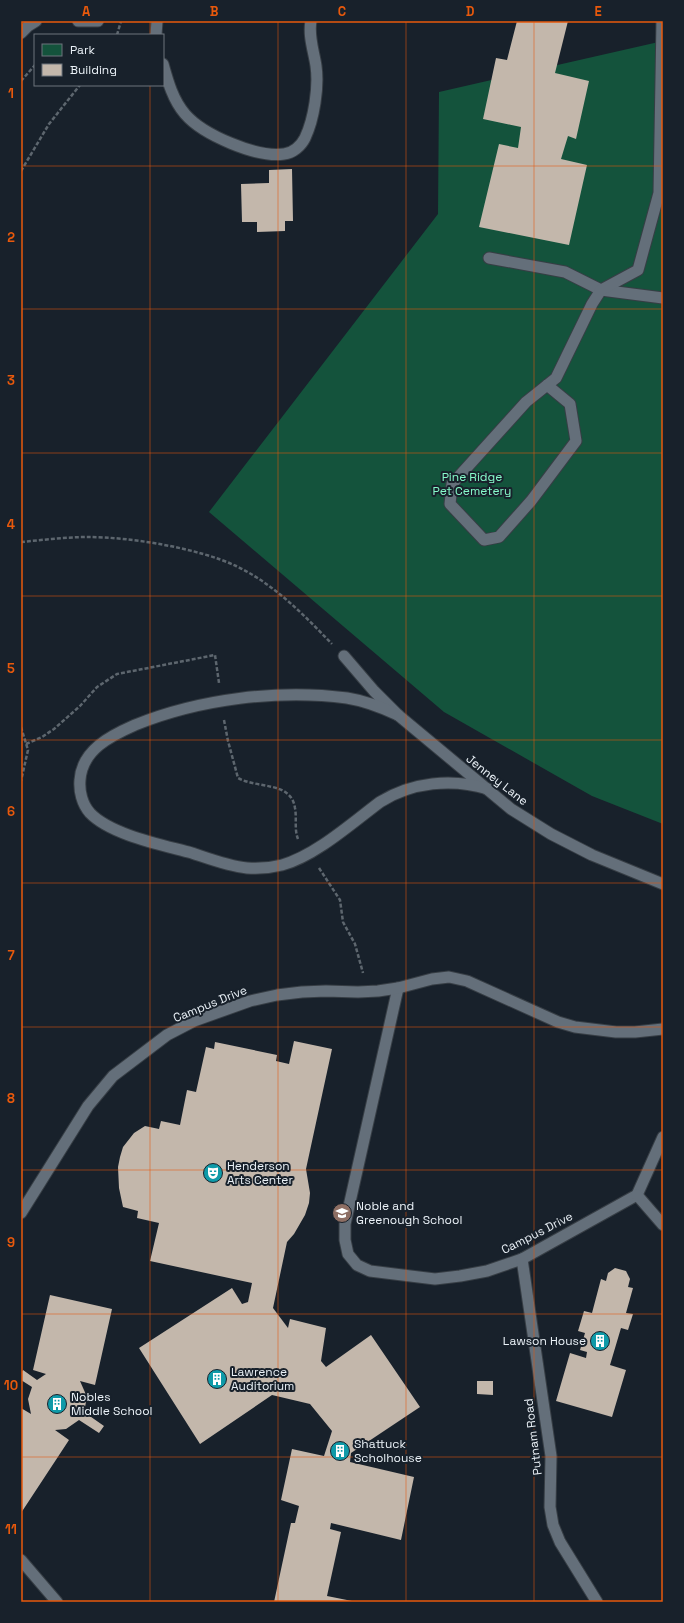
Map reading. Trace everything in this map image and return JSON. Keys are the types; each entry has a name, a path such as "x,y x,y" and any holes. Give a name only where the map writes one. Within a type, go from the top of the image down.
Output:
{"lane":[{"path":"21,33 36,21"},
{"path":"78,21 98,21"},
{"path":"156,34 157,21"},
{"path":"164,67 171,91 177,103 193,123 203,131 239,146 275,154 285,154 297,149 305,138 314,101 317,82 310,36 311,21"},
{"path":"548,385 570,404 576,441 530,501 499,537 484,540 450,504 452,484 526,402 556,378 592,304 601,290 638,270 659,193 662,21"},
{"path":"489,258 565,272 601,290 663,298"},
{"name":"Jenney Lane","path":"344,656 374,691 398,715 518,813 572,846 611,864 663,884"},
{"path":"398,715 366,702 330,696 266,697 209,703 184,708 134,726 111,736 101,743 89,756 81,771 80,788 82,798 90,813 107,826 136,838 232,865 271,868 296,861 321,846 380,802 388,797 411,788 446,782 461,783 488,789"},
{"name":"Campus Drive","path":"21,1213 88,1106 112,1076 167,1035 194,1021 250,1001 277,995 326,990 358,992 398,988 432,979 449,977 467,981 558,1022 575,1027 616,1032 635,1032 663,1029"},
{"name":"Campus Drive","path":"398,988 345,1224 345,1240 348,1254 357,1265 370,1272 435,1278 460,1276 487,1271 522,1259 637,1195"},
{"path":"663,1137 637,1195 663,1225"},
{"name":"Putnam Road","path":"522,1259 551,1456 550,1507 553,1525 560,1542 597,1602"},
{"path":"21,1560 57,1602"}],"path":[{"path":"117,34 121,21"},
{"path":"21,81 34,65"},
{"path":"21,171 49,124 79,86"},
{"path":"21,542 88,537 159,544 205,555 236,566 265,584 296,607 344,656"},
{"path":"26,744 42,737 54,729 80,706 97,687 116,674 215,655 220,690"},
{"path":"224,720 229,749 238,778 247,783 284,790 292,797 295,808 296,832 300,843"},
{"path":"21,727 28,750 21,781"},
{"path":"318,866 340,900 343,922 355,944 363,973"}],"green space":[{"name":"Pine Ridge Pet Cemetery","path":"663,41 663,824 592,796 444,712 209,512 438,214 439,92"}],"building":[{"path":"517,21 568,21 555,73 589,81 576,139 568,136 561,159 587,165 569,245 479,227 499,144 518,148 521,127 483,119 496,58 507,60"},
{"path":"292,169 293,221 285,221 285,231 257,232 257,222 242,222 241,184 269,183 269,170"},
{"path":"294,1041 332,1049 306,1169 310,1193 309,1203 305,1215 294,1234 287,1242 273,1308 288,1328 290,1319 326,1328 321,1361 326,1367 371,1335 420,1407 351,1453 350,1462 414,1477 401,1540 331,1523 330,1529 341,1532 327,1596 357,1602 274,1602 291,1523 295,1523 299,1506 281,1500 292,1449 324,1456 332,1431 310,1404 272,1395 200,1444 139,1348 232,1288 242,1304 248,1302 252,1283 150,1261 159,1223 137,1218 138,1211 123,1207 119,1188 118,1167 120,1157 123,1147 134,1133 145,1126 159,1129 161,1121 180,1125 187,1090 196,1092 206,1047 214,1049 215,1042 277,1055 276,1061 289,1064"},
{"name":"Lawson House","path":"615,1268 626,1271 630,1279 628,1287 633,1288 626,1313 633,1314 628,1330 621,1328 610,1365 626,1370 612,1417 556,1401 570,1353 586,1358 587,1352 580,1350 585,1333 578,1331 584,1311 592,1313 601,1279 606,1281 608,1273"},
{"name":"Nobles Middle School","path":"50,1295 112,1309 95,1385 80,1381 87,1397 84,1412 104,1426 99,1433 79,1420 66,1429 55,1430 69,1440 21,1513 21,1408 31,1414 28,1399 32,1387 21,1380 21,1373 23,1370 37,1380 46,1374 33,1370"},
{"path":"477,1381 493,1381 493,1395 477,1394"}],"place":[{"name":"Henderson Arts Center","path":"213,1173"},
{"name":"Noble and Greenough School","path":"342,1213"},
{"name":"Lawson House","path":"600,1341"},
{"name":"Lawrence Auditorium","path":"217,1379"},
{"name":"Nobles Middle School","path":"57,1404"},
{"name":"Shattuck Scholhouse","path":"340,1451"}]}
